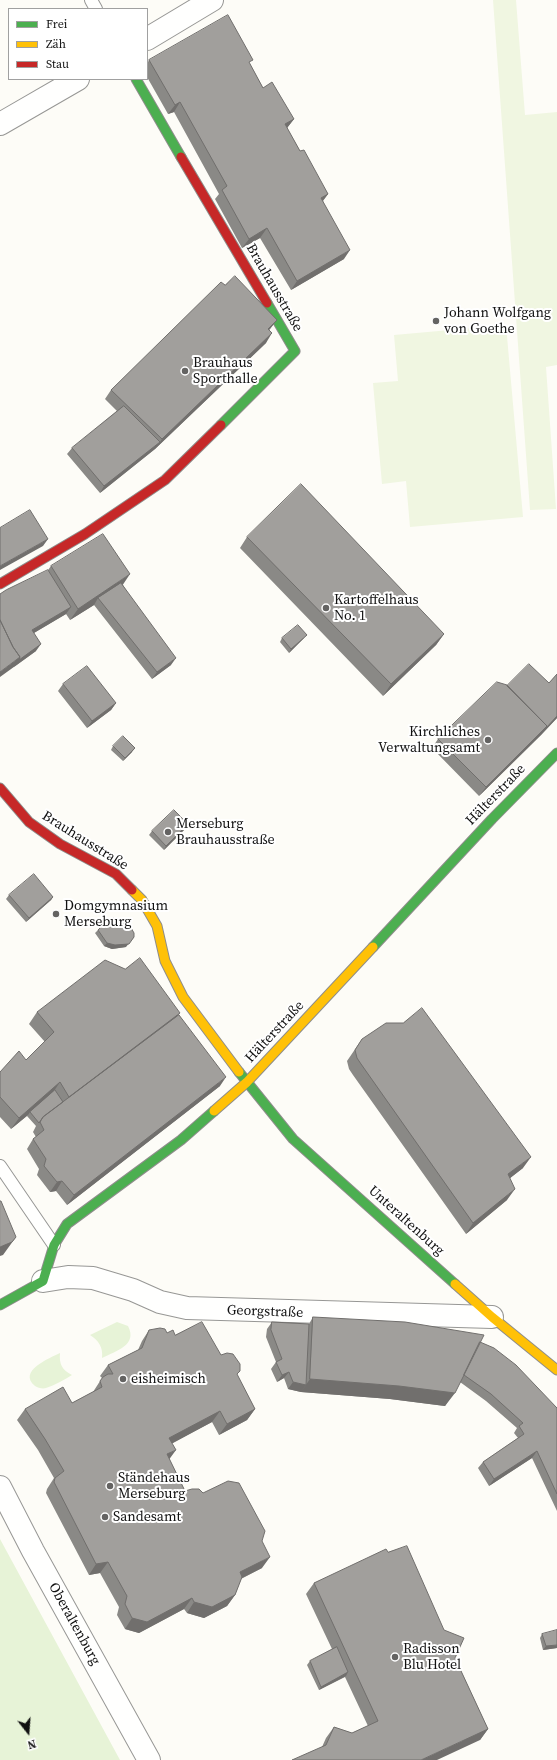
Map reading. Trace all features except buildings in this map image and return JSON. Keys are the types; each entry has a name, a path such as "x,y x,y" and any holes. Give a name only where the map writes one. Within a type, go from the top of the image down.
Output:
{"street":[{"path":"148,38 212,0"},
{"path":"0,124 76,80"},
{"name":"Brauhausstraße","path":"0,584 85,534 165,480 294,351 137,80"},
{"name":"Hälterstraße","path":"43,1281 54,1245 67,1224 181,1140 247,1082 492,819 557,753"},
{"name":"Brauhausstraße","path":"0,788 29,822 60,844 116,874 142,900 158,926 166,961 183,997 247,1082"},
{"name":"Unteraltenburg","path":"247,1082 293,1139 492,1318 557,1370"},
{"name":"Georgstraße","path":"43,1281 68,1277 93,1278 133,1290 160,1302 186,1308 492,1318"},
{"path":"0,1306 43,1281"},
{"name":"Oberaltenburg","path":"0,1487 33,1551 149,1760"}],"lane":[{"path":"0,1166 54,1245"}],"green space":[{"path":"493,0 516,0 525,115 557,112 557,365 546,367 556,509 530,510"},
{"path":"506,325 523,517 410,527 406,481 382,484 373,383 398,381 394,335"},
{"path":"117,1322 128,1326 130,1338 128,1343 119,1350 102,1358 100,1345 90,1335"},
{"path":"60,1353 62,1366 72,1375 46,1388 35,1386 30,1380 32,1370"},
{"path":"0,1539 120,1760 0,1760"}],"traffic: fast":[{"path":"137,80 181,157"},
{"path":"221,425 295,351 267,303"},
{"path":"373,947 492,819 557,753"},
{"path":"239,1072 293,1139 455,1284"},
{"path":"0,1305 43,1281 54,1245 67,1224 181,1140 214,1111"}],"traffic: slow":[{"path":"132,890 142,900 157,926 165,961 183,997 239,1072"},
{"path":"214,1111 247,1082 373,947"},
{"path":"455,1284 492,1317 557,1370"}],"traffic: jam":[{"path":"181,157 267,303"},
{"path":"0,584 85,534 165,480 221,425"},
{"path":"0,788 29,822 60,844 116,874 132,890"}],"place":[{"name":"Johann Wolfgang von Goethe","path":"436,321"},
{"name":"Brauhaus Sporthalle","path":"185,371"},
{"name":"Kartoffelhaus No. 1","path":"326,608"},
{"name":"Kirchliches Verwaltungsamt","path":"488,740"},
{"name":"Merseburg Brauhausstraße","path":"168,832"},
{"name":"Domgymnasium Merseburg","path":"56,914"},
{"name":"eisheimisch","path":"123,1379"},
{"name":"Ständehaus Merseburg","path":"110,1486"},
{"name":"Sandesamt","path":"105,1517"},
{"name":"Radisson Blu Hotel","path":"395,1657"}]}
